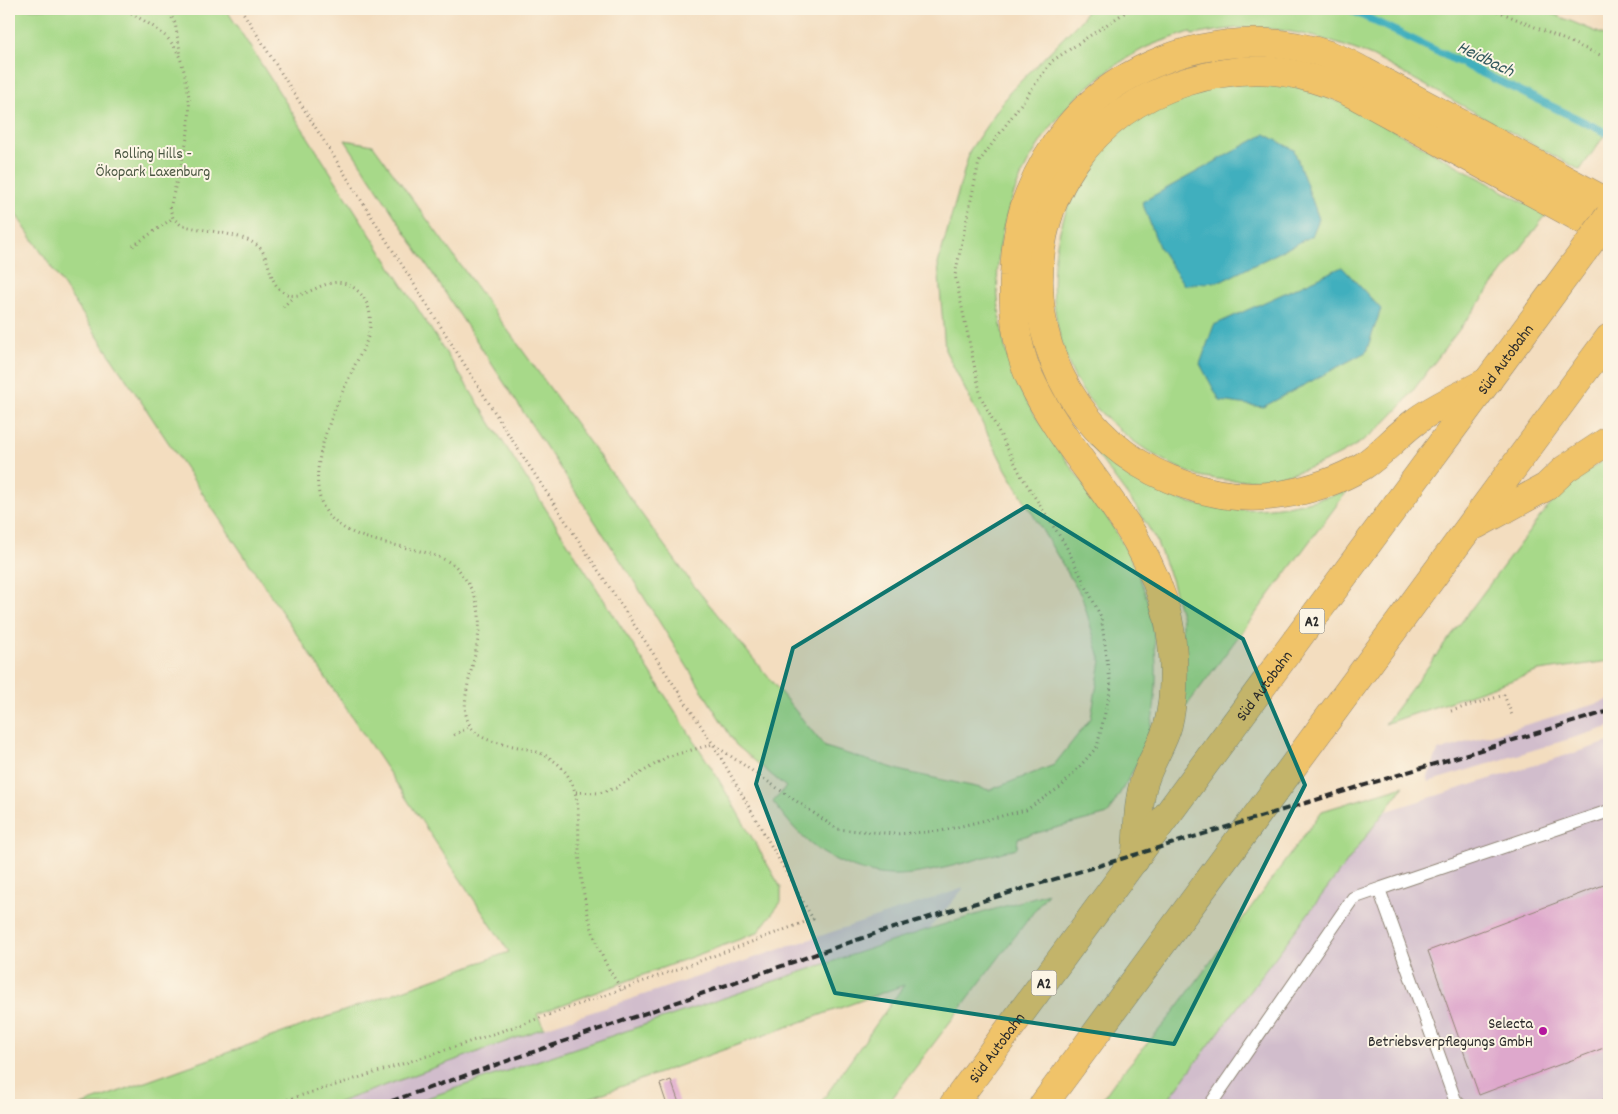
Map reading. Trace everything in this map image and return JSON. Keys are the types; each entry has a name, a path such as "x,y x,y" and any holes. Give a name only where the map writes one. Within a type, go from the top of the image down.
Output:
{"highway":[{"path":"1136,860 1143,784 1168,725 1173,656 1168,620 1158,584 1142,547 1122,515 1048,411 1028,374 1018,337 1013,297 1018,232 1038,172 1055,144 1076,118 1098,98 1124,78 1154,62 1194,49 1250,41 1298,46 1330,55 1365,72 1609,203"},
{"path":"1488,381 1415,421 1363,466 1320,485 1285,494 1247,498 1207,492 1168,479 1128,457 1090,423 1061,378 1046,340 1040,306 1039,270 1043,235 1051,207 1075,161 1094,138 1117,117 1146,98 1172,86 1199,77 1233,70 1261,69 1295,73 1317,79 1353,94 1609,234"},
{"name":"Süd Autobahn","path":"953,1105 1136,860 1609,216"},
{"path":"1043,1105 1609,338"},
{"path":"1468,529 1546,487 1565,469 1609,440"}],"lane":[{"path":"1210,1105 1353,898 1609,811"},
{"path":"1379,889 1455,1100 1460,1105"}],"path":[{"path":"122,9 170,40 182,60"},
{"path":"167,9 175,22 188,90 190,120 189,137 170,209 173,218 181,225 245,239 260,248 274,283 284,293 293,296"},
{"path":"241,9 514,442 713,744 813,919 623,990 351,1081 269,1105"},
{"path":"576,792 599,793 616,788 667,757 713,744 837,828 895,834 942,831 1026,810 1062,786 1097,747 1111,687 1101,618 1066,546 1022,477 981,397 955,275 979,162 1052,61 1130,9"},
{"path":"1493,9 1600,55"},
{"path":"133,246 173,218"},
{"path":"283,307 293,296 335,281 348,284 362,293 370,308 370,327 365,346 336,407 324,443 318,470 318,490 323,505 330,517 339,526 361,536 432,554 456,566 472,590 481,618 480,636 467,690 466,709 471,726 486,739 535,750 547,756 560,766 576,792 580,861 588,920 608,971 623,990"},
{"path":"1451,711 1504,695 1512,715"},
{"path":"454,735 471,726"}],"highlighted area":[{"path":"1027,506 1243,639 1305,785 1174,1044 835,993 756,784 793,648"}],"shaded area":[{"path":"1609,700 1609,727 1428,782 1427,779 1438,751"},
{"path":"1609,742 1609,1105 1164,1105 1384,812"},
{"path":"964,888 929,929 406,1105 332,1105 544,1028"}],"green space":[{"name":"Rolling Hills - Ökopark Laxenburg","path":"9,9 226,9 716,775 781,888 781,902 757,933 537,1014 544,1028 331,1105 81,1105 509,952 9,204"},
{"path":"1087,9 1541,9 1609,37 1609,129 1580,170 1372,56 1343,45 1299,33 1269,29 1238,28 1192,35 1190,32 1163,41 1147,47 1113,68 1082,93 1055,123 1032,156 1015,191 1003,229 998,269 999,309 1006,352 1022,393 1055,445 1109,520 1125,546 1138,574 1148,603 1156,653 1156,690 1147,740 1134,769 1108,814 1018,838 1017,848 927,872 889,875 869,872 840,862 816,848 796,830 773,802 786,787 736,745 632,578 345,140 373,145 691,582 825,747 906,772 990,790 1054,765 1091,718 1101,661 1082,597 1004,466 945,350 938,264 970,150 1009,93 1082,19"},
{"path":"1235,81 1293,85 1350,106 1546,215 1402,405 1377,430 1339,455 1317,465 1273,477 1250,480 1204,477 1184,470 1161,459 1139,445 1108,419 1087,397 1072,372 1059,334 1054,295 1055,257 1063,220 1078,186 1099,154 1126,127 1159,104 1185,94"},
{"path":"1088,442 1123,472 1150,488 1177,499 1205,506 1261,509 1319,499 1348,490 1179,716 1182,618 1171,579 1156,540 1136,507"},
{"path":"1609,457 1609,661 1539,671 1385,724 1543,513 1574,479"},
{"path":"1404,786 1164,1105 1098,1105 1116,1080 1170,1017 1322,811"},
{"path":"1048,893 887,1105 819,1105 904,985 570,1105 406,1105 929,929"}],"water":[{"path":"1265,134 1294,150 1319,219 1312,236 1222,281 1184,285 1159,247 1142,202"},
{"path":"1342,267 1381,309 1366,352 1263,407 1220,401 1200,364 1214,325"}],"building":[{"path":"1609,883 1609,1046 1479,1095 1428,951"},
{"path":"671,1080 679,1103 667,1105 660,1084"}],"waterway":[{"name":"Heidbach","path":"1349,9 1609,134"}],"railway":[{"path":"380,1105 877,933 1609,711"}],"place":[{"name":"Selecta Betriebsverpflegungs GmbH","path":"1543,1031"}]}
